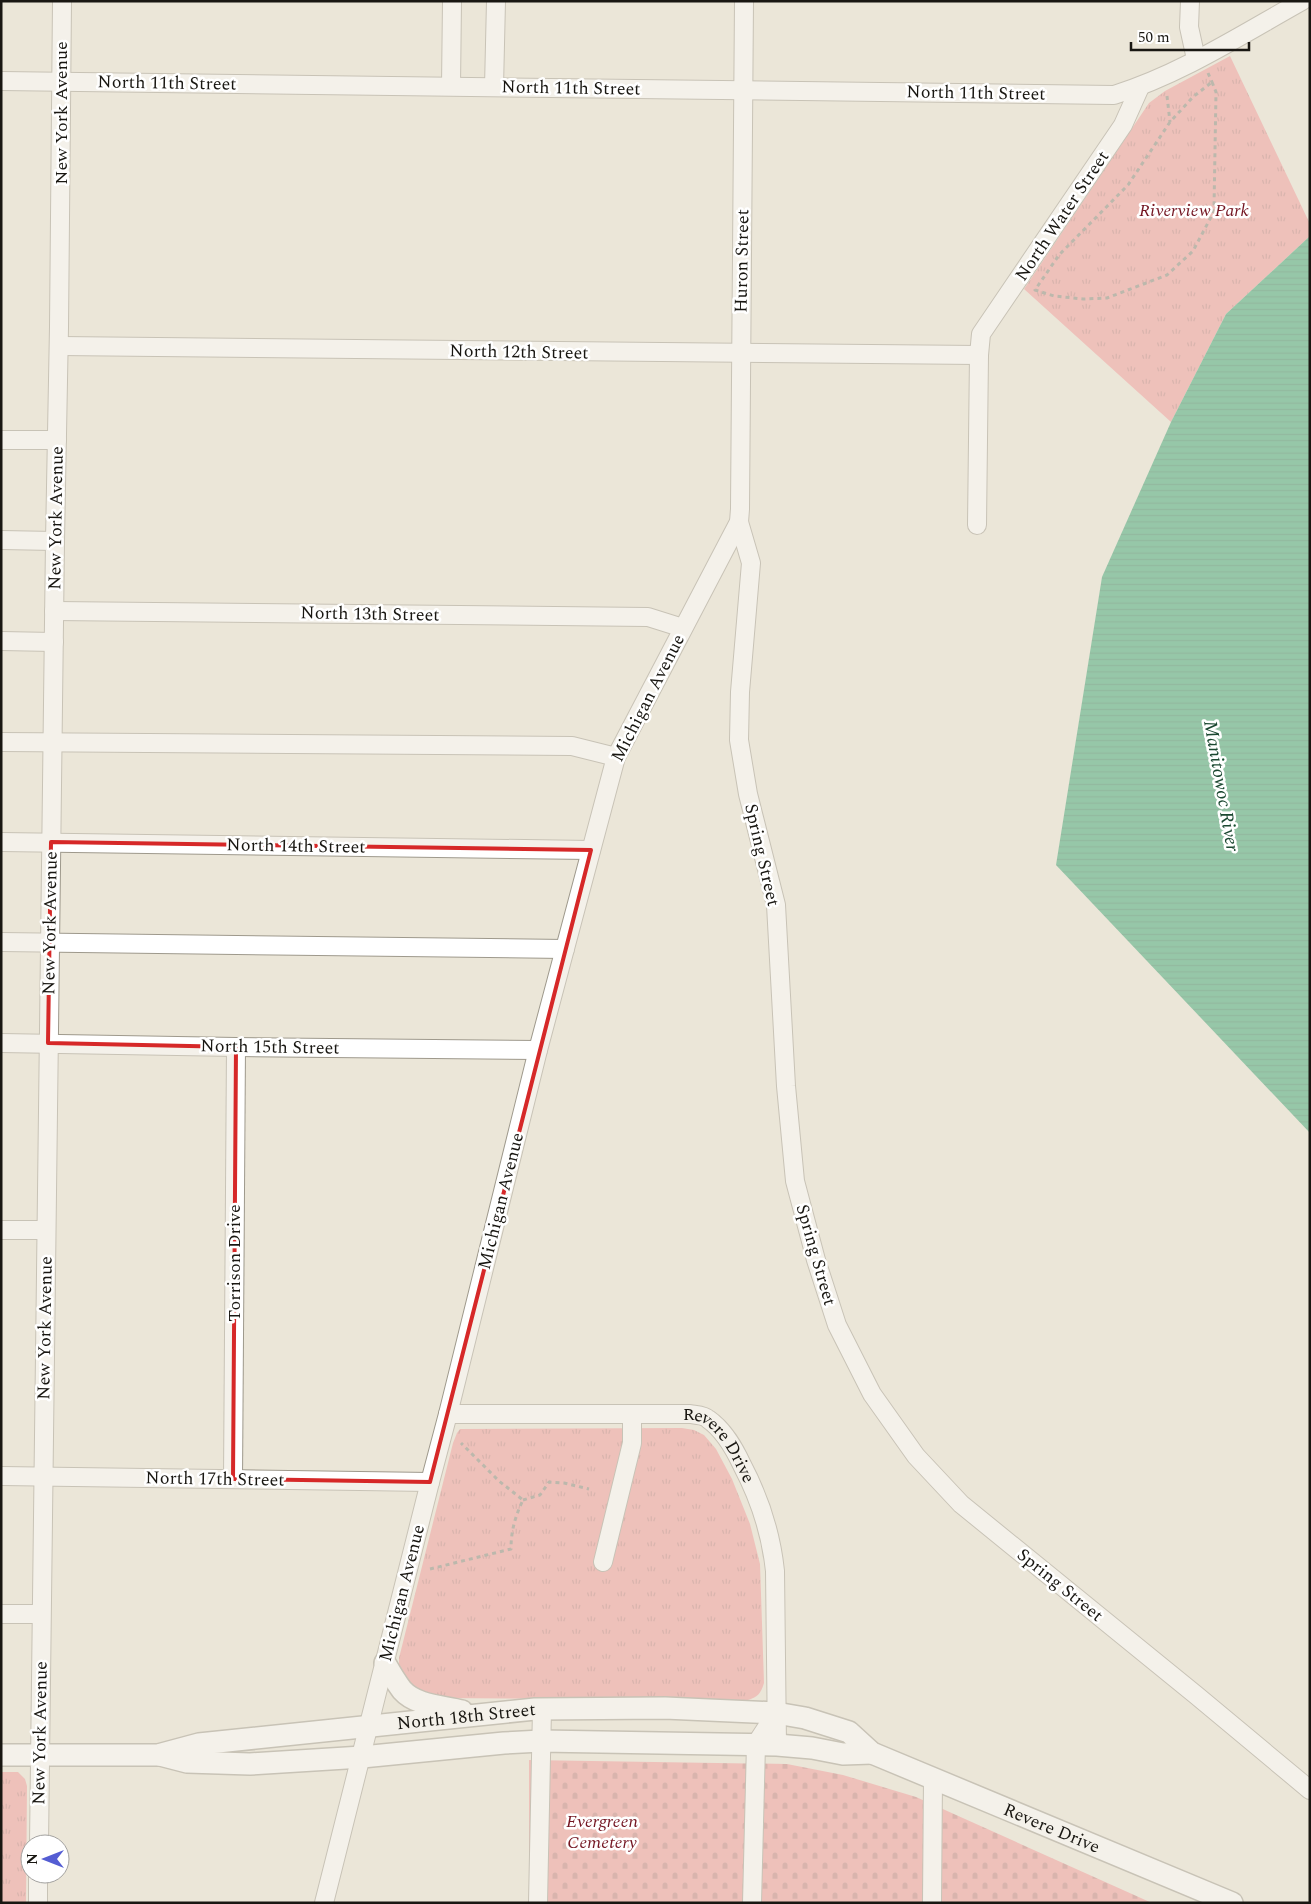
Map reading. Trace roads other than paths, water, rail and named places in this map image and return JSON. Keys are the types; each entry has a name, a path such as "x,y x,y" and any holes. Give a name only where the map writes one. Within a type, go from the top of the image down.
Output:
{"main road":[{"path":"385,1663 403,1691 413,1699 427,1704 482,1715"},
{"name":"North 18th Street","path":"158,1755 199,1744 542,1709 665,1708 776,1713"},
{"name":"Revere Drive","path":"776,1713 805,1718 850,1732 872,1753 1232,1903"},
{"name":"North 18th Street","path":"1,1755 158,1755 187,1762 250,1764 362,1757 504,1743 766,1744"},
{"name":"Revere Drive","path":"766,1744 812,1748 843,1754 872,1753"}],"street":[{"name":"New York Avenue","path":"39,1834 62,1"},
{"path":"451,86 452,1"},
{"path":"494,87 496,1"},
{"name":"Huron Street","path":"739,522 744,1"},
{"path":"1190,1 1190,27 1196,59"},
{"path":"1140,87 1196,59 1302,1"},
{"name":"North 11th Street","path":"1,81 1114,95 1140,87"},
{"name":"North Water Street","path":"977,525 979,355 981,334 1123,125 1140,87"},
{"name":"North 12th Street","path":"59,346 979,355"},
{"path":"1,440 57,440"},
{"name":"Michigan Avenue","path":"324,1903 538,1050 616,756 739,522"},
{"name":"Spring Street","path":"739,522 751,563 740,692 739,740 748,794 776,905 786,1086 795,1181 816,1260 837,1325 872,1394 916,1456 961,1504 1310,1790"},
{"path":"1,540 54,541"},
{"name":"North 13th Street","path":"54,611 648,617 683,628"},
{"path":"1,641 54,642"},
{"path":"1,742 572,746 616,756"},
{"name":"North 14th Street","path":"1,842 590,850"},
{"path":"1,942 565,949"},
{"name":"North 15th Street","path":"1,1043 538,1050"},
{"name":"Torrison Drive","path":"233,1479 236,1047"},
{"path":"1,1230 46,1230"},
{"name":"Revere Drive","path":"448,1414 690,1414 707,1418 730,1441 756,1492 773,1549 776,1713 766,1744"},
{"path":"603,1562 632,1443 632,1414"},
{"name":"North 17th Street","path":"1,1476 430,1482"},
{"path":"1,1614 41,1614"},
{"path":"538,1903 542,1709"},
{"path":"752,1903 766,1744"},
{"path":"932,1903 933,1778"},
{"path":"38,1884 38,1903"}],"water":[{"name":"Manitowoc River","path":"1310,236 1310,1133 1056,865 1102,577 1171,422 1226,314"}],"park label":[{"name":"Riverview Park","path":"1194,210"},
{"name":"Evergreen Cemetery","path":"602,1831"}]}
